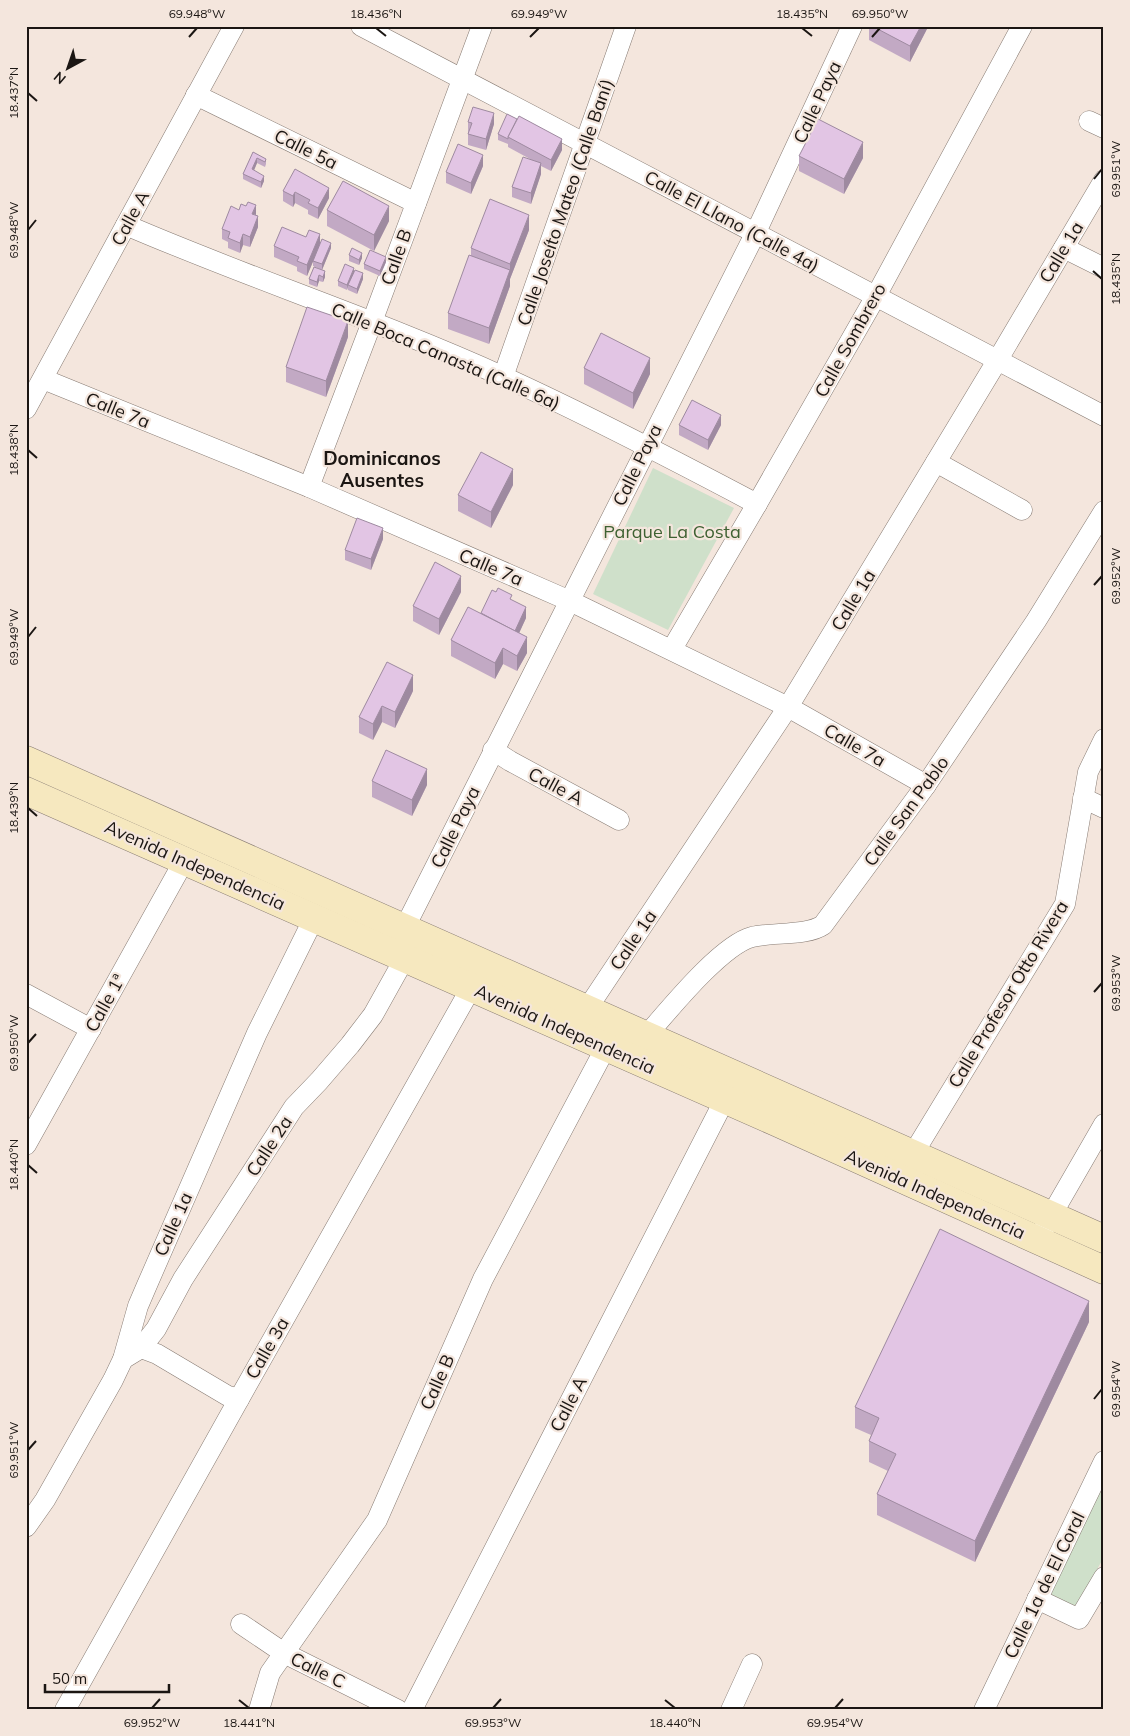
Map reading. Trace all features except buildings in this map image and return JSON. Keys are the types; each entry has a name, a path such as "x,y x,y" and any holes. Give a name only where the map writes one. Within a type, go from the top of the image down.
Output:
{"main road":[{"name":"Avenida Independencia","path":"26,760 646,1036 696,1073 725,1099 831,1133 913,1154 1104,1239"},
{"name":"Avenida Independencia","path":"26,790 606,1047 696,1073 831,1133 1037,1240 1104,1270"}],"street":[{"name":"Calle A","path":"26,410 234,26"},
{"name":"Calle El Llano (Calle 4a)","path":"361,26 1104,416"},
{"name":"Calle B","path":"309,487 482,26"},
{"name":"Calle Joseíto Mateo (Calle Baní)","path":"504,377 626,26"},
{"name":"Calle Paya","path":"404,929 756,232 852,26"},
{"name":"Calle Sombrero","path":"672,649 876,296 1022,26"},
{"name":"Calle 5a","path":"196,95 416,203"},
{"name":"Calle 1a","path":"587,1010 788,707 1104,180"},
{"name":"Calle Boca Canasta (Calle 6a)","path":"126,225 372,322 504,377 647,446 757,504"},
{"path":"1064,248 1104,268"},
{"name":"Calle 7a","path":"42,380 309,487 570,601 788,707 926,785"},
{"path":"936,462 1022,510"},
{"name":"Calle San Pablo","path":"646,1036 706,970 738,942 751,937 813,931 823,925 926,785 1036,621 1104,511"},
{"name":"Calle Profesor Otto Rivera","path":"913,1154 1063,908 1088,772 1104,739"},
{"name":"Calle A","path":"493,750 619,820"},
{"path":"1083,798 1104,808"},
{"name":"Calle 1ª","path":"26,1145 184,861"},
{"name":"Calle 1a","path":"26,1527 45,1500 78,1444 123,1359 146,1285 257,1033 314,918"},
{"name":"Calle 2a","path":"123,1359 141,1348 156,1329 183,1279 294,1107 320,1081 373,1015 404,958 404,929"},
{"name":"Calle 3a","path":"65,1710 471,988"},
{"path":"26,994 91,1028"},
{"name":"Calle B","path":"259,1710 270,1673 376,1520 483,1279 606,1047"},
{"name":"Calle A","path":"412,1710 725,1099"},
{"path":"1037,1240 1104,1124"},
{"path":"141,1348 174,1363 228,1396 239,1399"},
{"name":"Calle 1a de El Coral","path":"984,1710 1104,1461"},
{"path":"1037,1600 1080,1619 1104,1578"},
{"name":"Calle C","path":"241,1624 284,1653 398,1710"},
{"path":"731,1710 752,1664"}],"green space":[{"name":"Parque La Costa","path":"653,468 734,508 668,630 593,594"},
{"path":"1104,1479 1104,1557 1074,1607 1052,1596 1052,1589"}],"district":[{"name":"Dominicanos Ausentes","path":"382,469"}]}
